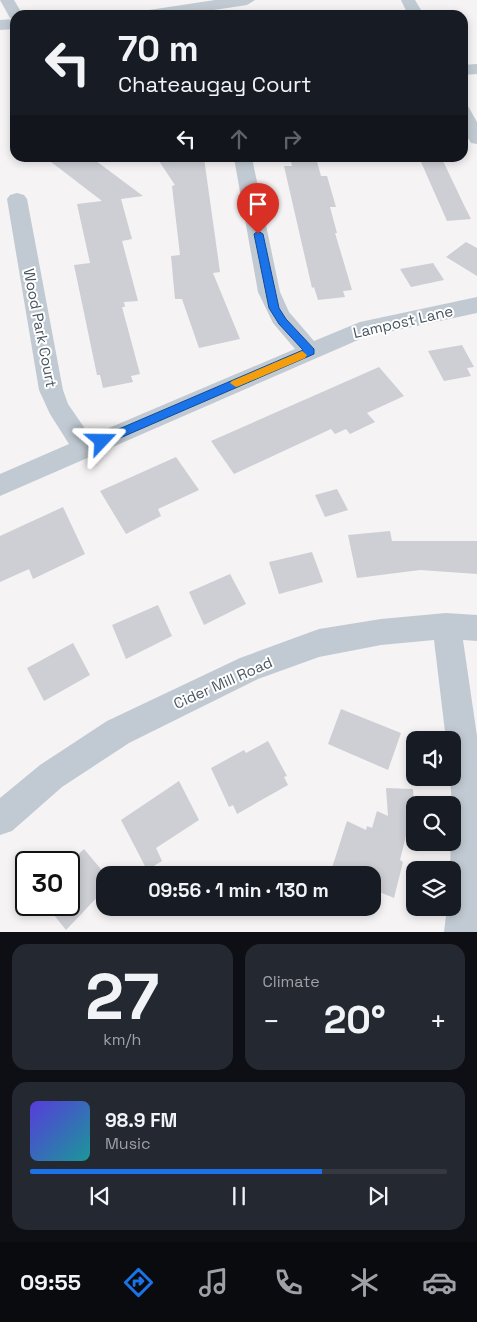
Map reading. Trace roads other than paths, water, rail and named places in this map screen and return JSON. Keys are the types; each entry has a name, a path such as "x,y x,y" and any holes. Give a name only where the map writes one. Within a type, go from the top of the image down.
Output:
{"street":[{"path":"182,10 247,0"},
{"path":"468,122 477,139"},
{"path":"244,162 269,292 274,308 282,322 310,351"},
{"name":"Wood Park Court","path":"17,199 51,390 58,407 84,449"},
{"name":"Lampost Lane","path":"0,485 360,330 477,305"},
{"path":"446,626 472,794 474,853 468,907 462,932"},
{"name":"Cider Mill Road","path":"0,819 50,776 118,732 250,668 319,643 381,632 446,626 477,628"}]}
